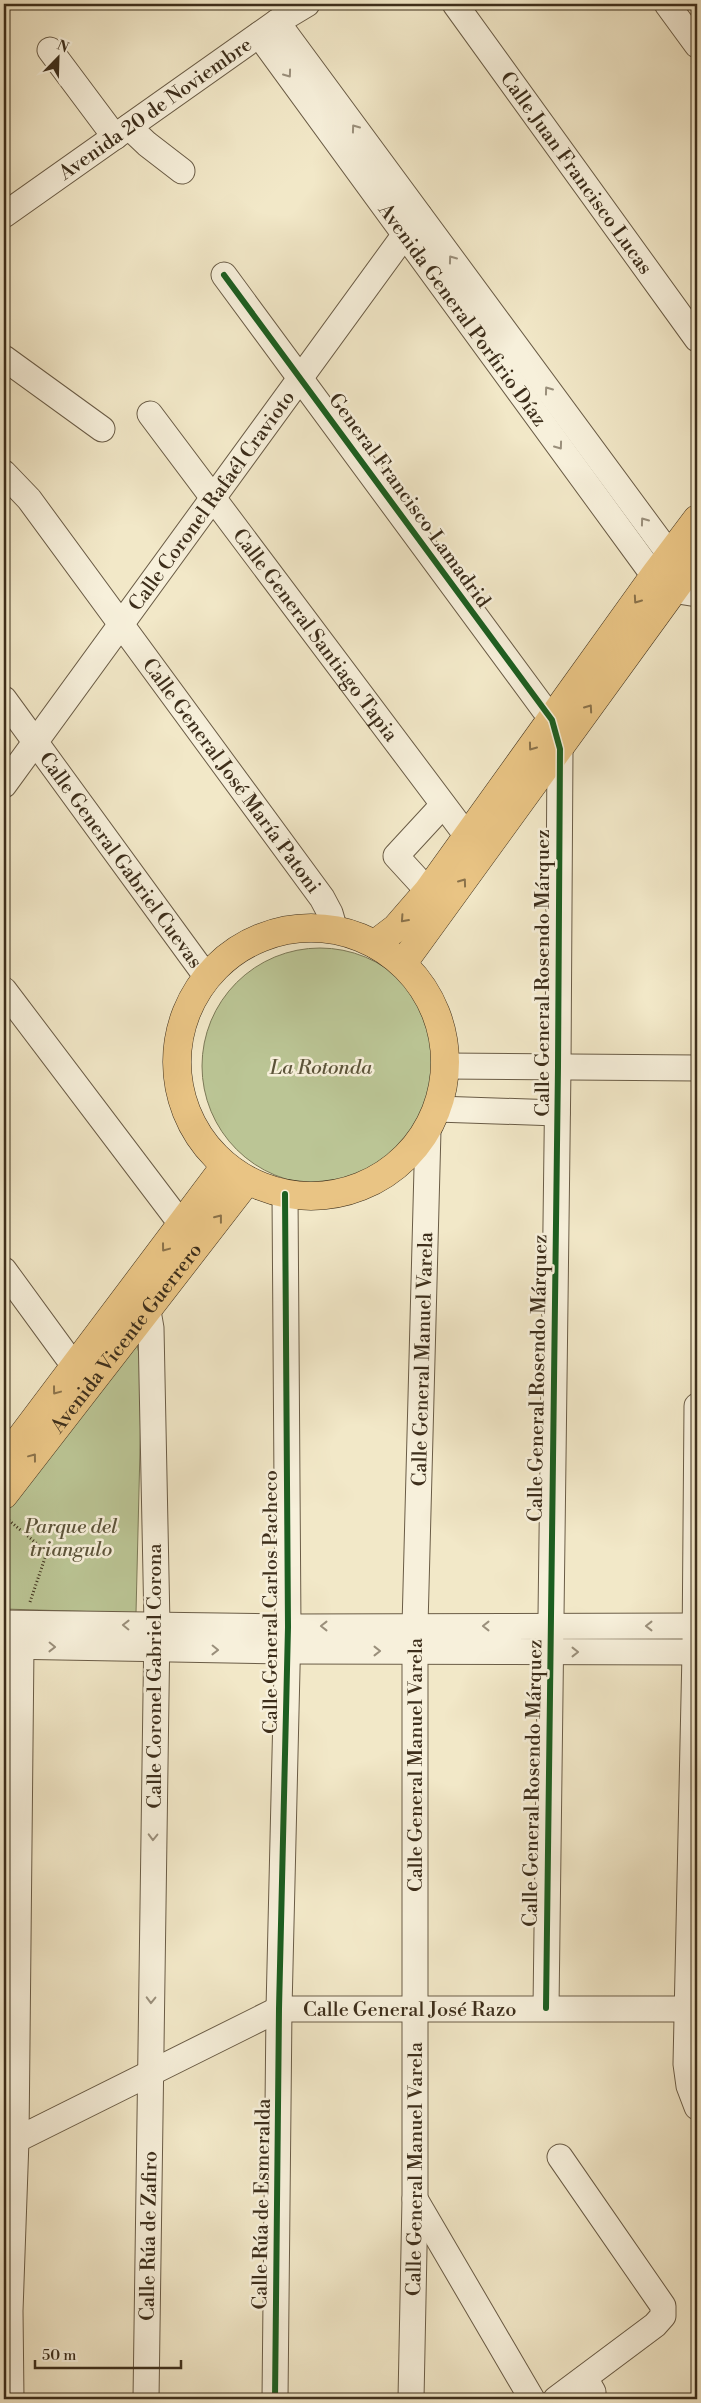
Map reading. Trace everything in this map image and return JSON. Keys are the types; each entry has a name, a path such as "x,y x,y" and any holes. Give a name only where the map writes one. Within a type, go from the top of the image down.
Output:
{"main road":[{"path":"375,944 396,928 428,890 474,846 560,749 682,574 697,519"},
{"path":"403,964 552,720 682,574"},
{"path":"306,927 335,930 356,935 375,944 403,964 422,985 436,1010 444,1037 446,1066 441,1099 432,1120 408,1156 382,1177 359,1188 318,1197 285,1194 236,1174 201,1140 184,1109 176,1075 177,1040 187,1006 206,976 227,956 251,941 278,931 306,927"},
{"name":"Avenida Vicente Guerrero","path":"4,1496 141,1279 182,1225 236,1174"},
{"name":"Avenida Vicente Guerrero","path":"4,1460 82,1375 148,1308 236,1174"}],"street":[{"name":"Avenida 20 de Noviembre","path":"4,215 268,28 307,4"},
{"name":"Calle Juan Francisco Lucas","path":"455,4 697,339"},
{"path":"667,4 697,46"},
{"name":"Avenida General Porfirio Díaz","path":"268,28 412,225 682,574"},
{"path":"50,50 122,132 147,144 182,171"},
{"name":"Calle Coronel Rafaél Cravioto","path":"4,785 412,225"},
{"name":"General Francisco Lamadrid","path":"224,275 552,720 560,749"},
{"path":"4,358 102,429"},
{"name":"Calle General Santiago Tapia","path":"150,414 474,846"},
{"name":"Calle General José María Patoni","path":"4,473 29,500 322,898 330,913 335,930"},
{"name":"Calle General Gabriel Cuevas","path":"4,699 206,976"},
{"name":"Calle General Rosendo Márquez","path":"546,2008 549,1626 558,1067 560,749"},
{"path":"428,890 396,856 443,805"},
{"path":"4,990 182,1225"},
{"path":"446,1066 697,1068"},
{"path":"432,1120 557,1113"},
{"name":"Calle General Manuel Varela","path":"411,2399 414,2199 416,1626 432,1120"},
{"name":"Calle General Carlos Pacheco","path":"280,2009 288,1639 285,1194"},
{"path":"4,1270 82,1375"},
{"name":"Calle Coronel Gabriel Corona","path":"141,1279 151,1328 156,1637 150,2073"},
{"path":"697,1406 692,2009 686,2064 689,2086 697,2107"},
{"path":"288,1639 416,1626 696,1626"},
{"path":"11,2399 7,2314 13,1635 288,1639 416,1651 696,1652"},
{"name":"Calle General José Razo","path":"10,2143 280,2009 692,2009"},
{"name":"Calle Rúa de Esmeralda","path":"276,2399 280,2009"},
{"name":"Calle Rúa de Zafiro","path":"146,2399 150,2073"},
{"path":"556,2399 588,2389 663,2316 662,2306 560,2157"},
{"path":"414,2199 532,2399"}],"path":[{"path":"4,1516 47,1552 13,1635"}],"green space":[{"name":"La Rotonda","path":"308,948 332,948 354,953 376,962 404,982 418,1000 429,1021 436,1043 438,1066 436,1089 429,1111 418,1132 404,1150 376,1170 354,1179 332,1184 308,1184 286,1179 264,1170 236,1150 216,1122 207,1100 202,1078 202,1054 207,1032 216,1010 236,982 264,962 286,953"},
{"name":"Parque del triangulo","path":"135,1336 142,1367 136,1613 4,1609 4,1513"}],"cycle path":[{"path":"224,275 552,720 560,749 558,1067 546,2008"},
{"path":"275,2399 279,2009 288,1627 285,1194"}]}
